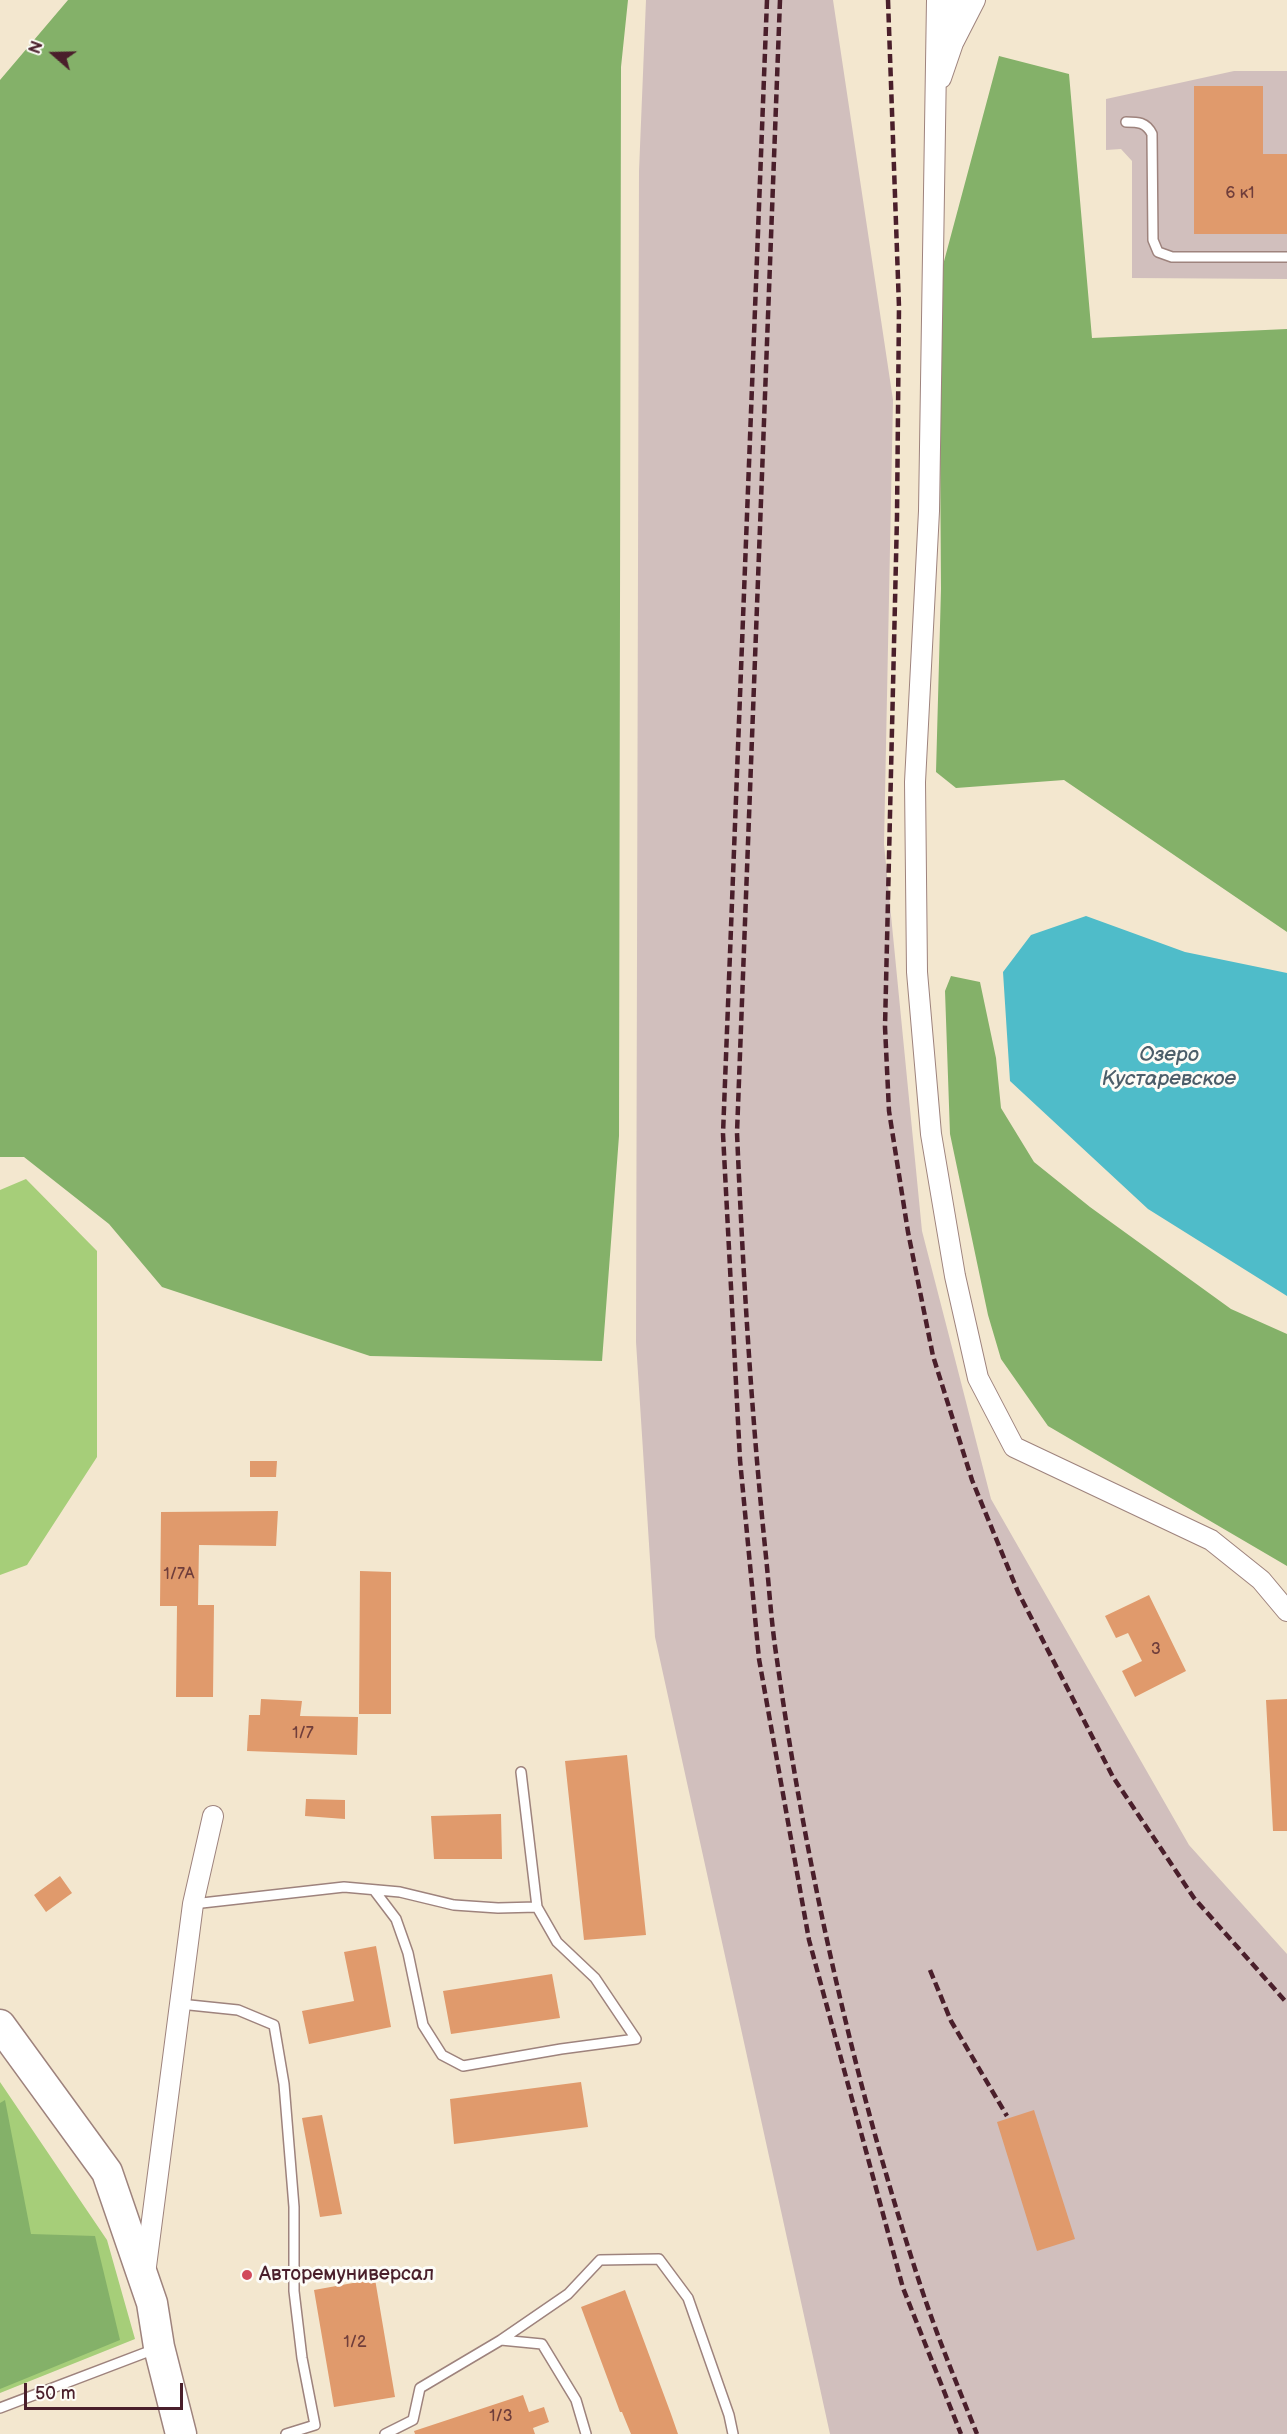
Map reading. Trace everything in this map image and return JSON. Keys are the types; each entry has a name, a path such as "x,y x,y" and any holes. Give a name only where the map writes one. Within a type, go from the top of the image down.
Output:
{"main road":[{"path":"0,2025 107,2172 152,2303 159,2347 181,2434"}],"street":[{"path":"937,0 929,512 915,782 917,972 931,1134 955,1276 978,1378 1014,1447 1211,1540 1260,1580 1287,1611"},
{"path":"934,98 943,41 954,0"},
{"path":"934,98 953,43 975,0"},
{"path":"144,2280 193,1904 213,1816"}],"lane":[{"path":"1126,122 1139,122 1149,128 1152,134 1153,240 1158,252 1172,257 1287,257"},
{"path":"374,1890 396,1919 408,1953 423,2025 442,2055 463,2066 636,2039 595,1978 557,1942 537,1906 521,1772"},
{"path":"193,1904 345,1887 400,1892 454,1905 498,1908 537,1906"},
{"path":"180,2004 238,2010 274,2025 284,2084 292,2185 294,2290 302,2358 315,2425 285,2434"},
{"path":"385,2434 413,2420 420,2388 501,2340 568,2294 600,2260 659,2259 688,2298 729,2415 733,2434"},
{"path":"501,2340 542,2344 576,2400 586,2434"},
{"path":"0,2408 159,2347"}],"shaded area":[{"path":"646,0 833,0 893,400 884,844 922,1231 991,1499 1189,1845 1287,1954 1287,2434 830,2434 655,1637 636,1342 639,171"},
{"path":"1234,71 1287,71 1287,279 1132,278 1132,161 1121,149 1106,150 1106,99"}],"green space":[{"path":"68,0 628,0 621,67 619,1136 602,1361 370,1356 162,1287 109,1224 24,1157 0,1157 0,80"},
{"path":"999,56 1069,74 1092,338 1287,329 1287,932 1064,780 956,788 936,772 941,589 939,280"},
{"path":"951,976 980,982 996,1058 1001,1108 1034,1162 1090,1207 1231,1309 1287,1334 1287,1566 1048,1426 1001,1359 988,1315 950,1134 945,991"},
{"path":"26,1179 97,1251 97,1457 27,1565 0,1575 0,1190"},
{"path":"0,2082 107,2240 135,2339 0,2393"},
{"path":"5,2100 31,2234 95,2236 120,2340 0,2389 0,2103"}],"water":[{"name":"Озеро Кустаревское","path":"1086,916 1185,952 1287,973 1287,1296 1148,1209 1010,1081 1003,972 1031,935"}],"building":[{"path":"1194,86 1263,86 1263,154 1287,154 1287,234 1194,234"},
{"path":"250,1461 277,1461 276,1477 250,1477"},
{"path":"278,1511 276,1546 199,1545 198,1605 214,1605 213,1697 176,1697 177,1606 160,1606 161,1512"},
{"path":"360,1571 391,1572 391,1714 359,1714"},
{"path":"1149,1595 1186,1671 1135,1697 1122,1671 1142,1661 1128,1633 1116,1638 1105,1616"},
{"path":"261,1699 302,1701 300,1716 358,1717 357,1755 247,1751 249,1715 260,1715"},
{"path":"1287,1699 1287,1831 1273,1831 1266,1700"},
{"path":"627,1755 646,1935 584,1940 565,1761"},
{"path":"306,1799 345,1800 345,1819 305,1816"},
{"path":"501,1814 502,1859 434,1859 431,1816"},
{"path":"60,1876 72,1893 46,1912 34,1895"},
{"path":"376,1946 391,2027 309,2044 302,2011 354,2001 344,1952"},
{"path":"552,1974 560,2018 451,2034 443,1991"},
{"path":"581,2082 588,2127 454,2144 450,2099"},
{"path":"1034,2110 1075,2239 1037,2251 997,2122"},
{"path":"322,2115 342,2214 320,2217 302,2118"},
{"path":"375,2279 395,2397 334,2407 314,2290"},
{"path":"625,2290 678,2434 631,2434 620,2412 581,2307"},
{"path":"523,2395 529,2412 544,2407 549,2422 533,2428 535,2434 415,2434 414,2431"}],"railway":[{"path":"767,0 723,1134 740,1460 759,1659 809,1940 903,2288 961,2434"},
{"path":"780,0 737,1133 756,1444 777,1660 802,1816 834,1972 852,2049 894,2203 931,2317 977,2434"},
{"path":"888,0 899,307 897,517 885,1027 889,1111 908,1232 933,1356 972,1480 1018,1592 1113,1777 1194,1898 1287,2003"},
{"path":"930,1970 951,2021 1007,2116"}],"place":[{"name":"Авторемуниверсал","path":"247,2275"}]}
